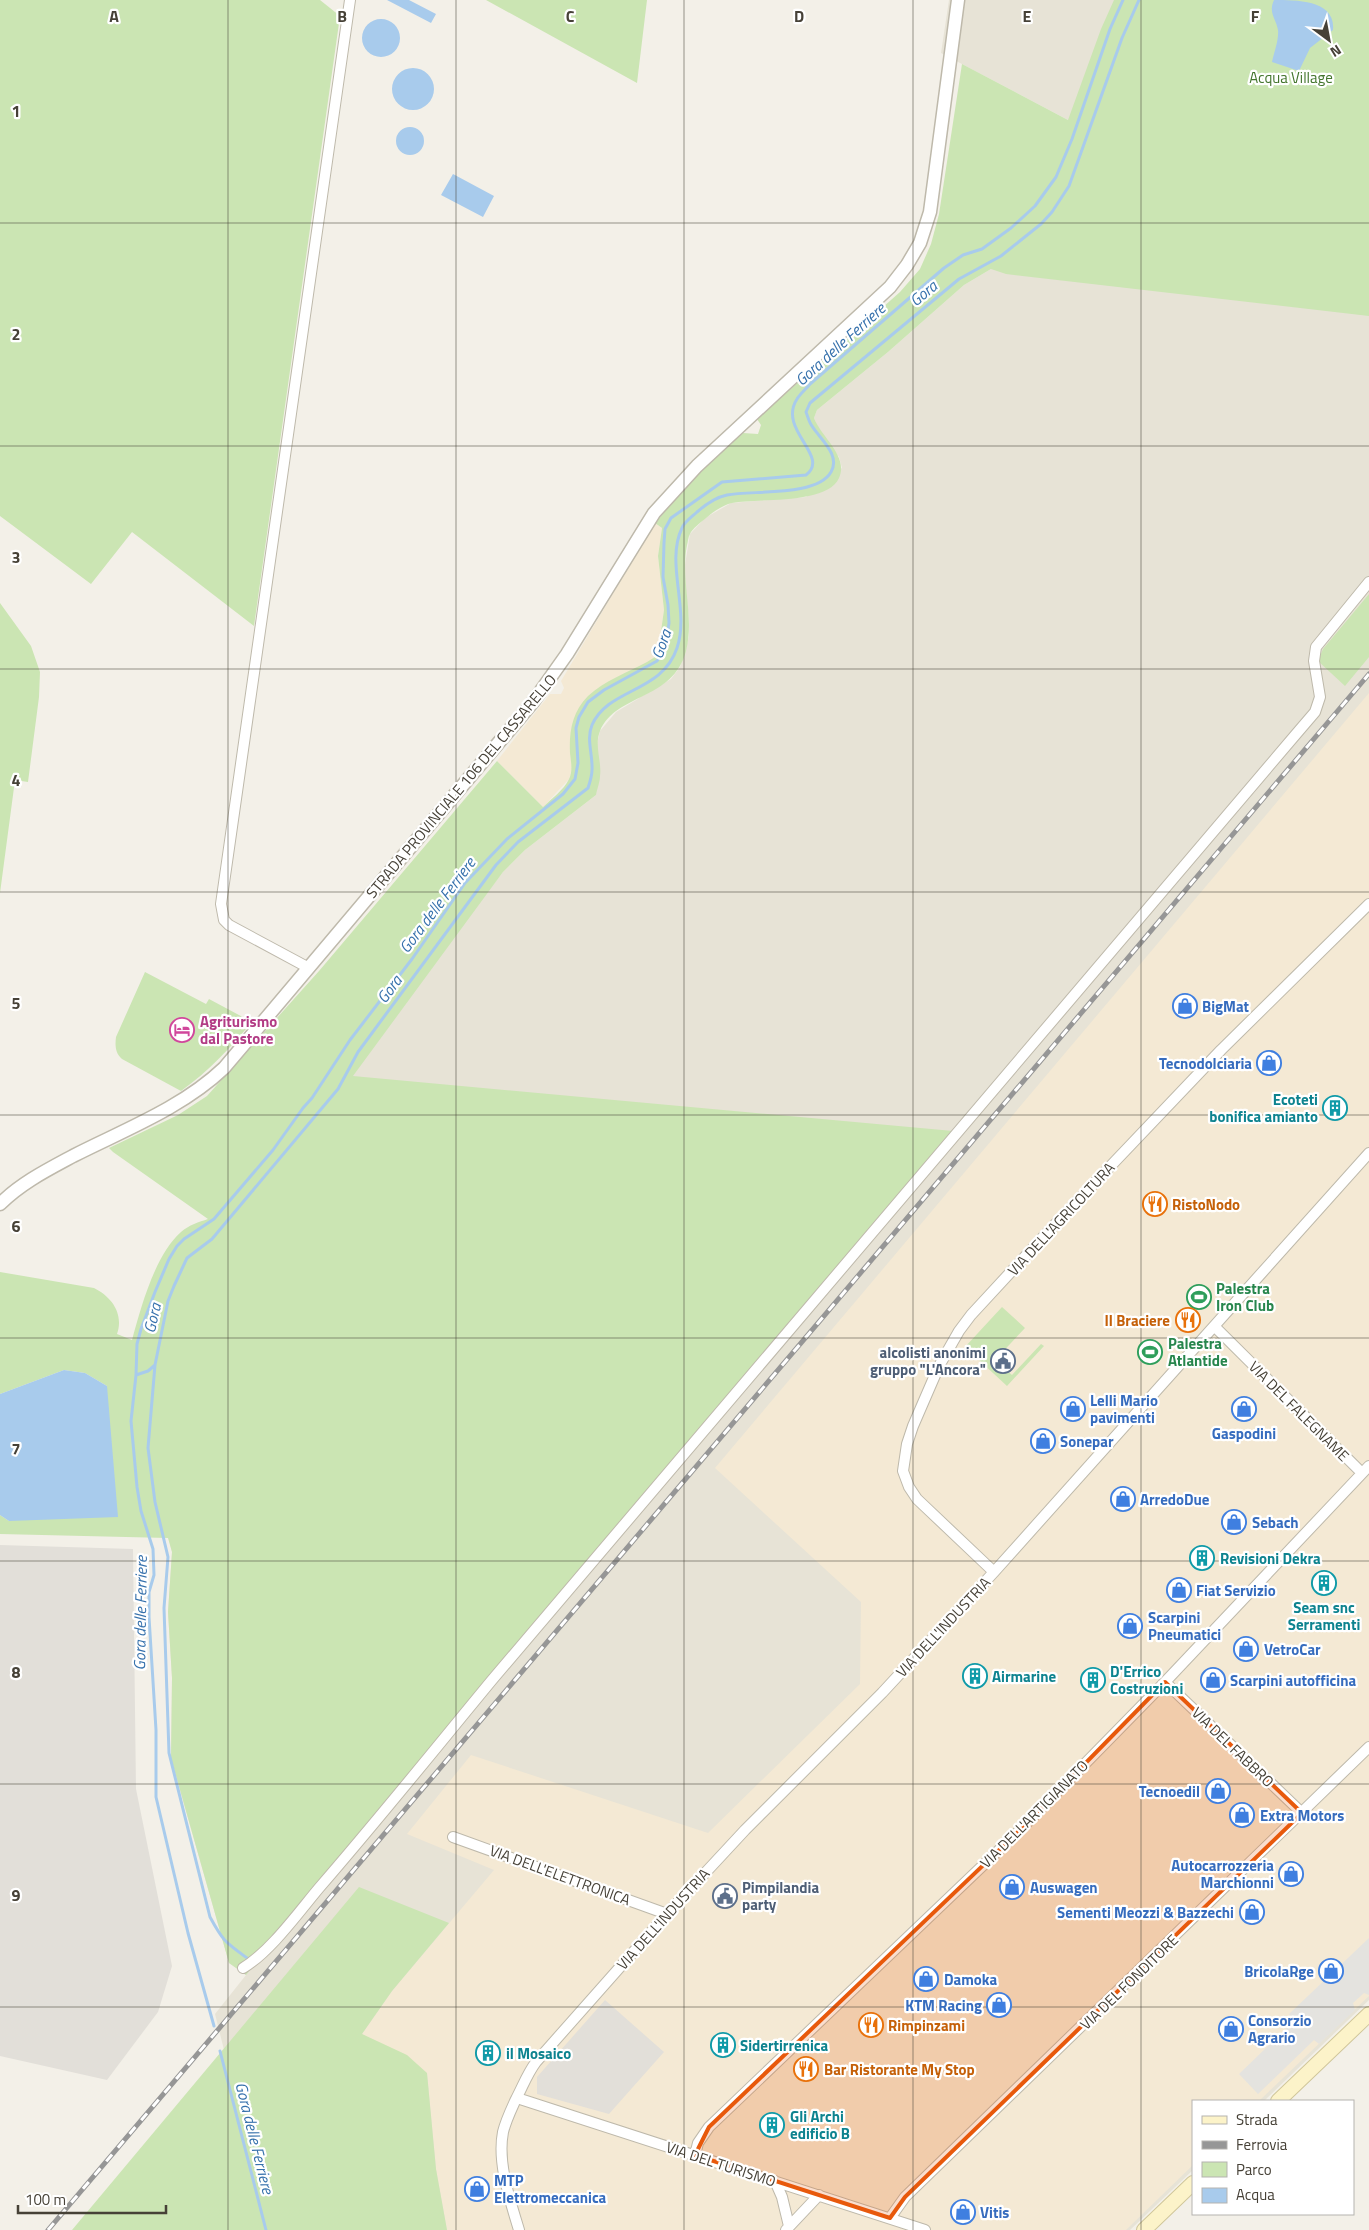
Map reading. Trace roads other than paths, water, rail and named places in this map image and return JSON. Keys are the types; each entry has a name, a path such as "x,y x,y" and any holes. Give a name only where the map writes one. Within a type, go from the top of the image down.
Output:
{"main road":[{"path":"1279,2100 1369,2014"},
{"path":"1144,2230 1192,2184"}],"street":[{"path":"309,968 229,925 224,920 220,904 350,0"},
{"name":"STRADA PROVINCIALE 106 DEL CASSARELLO","path":"0,1204 40,1173 184,1099 212,1079 230,1062 512,729 543,689 649,521 672,492 697,466 873,304 908,265 920,243 930,212 958,0"},
{"path":"243,1968 253,1962 285,1927 370,1829 492,1680 739,1392 1309,719 1319,705 1320,697 1314,661 1316,647 1369,582"},
{"name":"VIA DELL'AGRICOLTURA","path":"994,1572 917,1499 909,1487 903,1471 913,1426 942,1359 971,1315 1049,1230 1222,1050 1369,904"},
{"name":"VIA DELL'INDUSTRIA","path":"519,2230 502,2155 503,2132 522,2084 536,2062 667,1914 745,1830 899,1676 1369,1153"},
{"name":"VIA DEL FALEGNAME","path":"1214,1327 1366,1470"},
{"name":"VIA DELL'ARTIGIANATO","path":"695,2155 698,2143 709,2127 1020,1830 1165,1682 1366,1470"},
{"name":"VIA DEL FABBRO","path":"1165,1682 1302,1813"},
{"name":"VIA DEL FONDITORE","path":"890,2218 904,2197 1369,1747"},
{"name":"VIA DELL'ELETTRONICA","path":"453,1837 667,1914"},
{"name":"VIA DEL TURISMO","path":"517,2098 925,2230"},
{"path":"775,2181 782,2197 787,2228"},
{"path":"787,2228 819,2195"}],"water":[{"path":"387,0 409,0 436,14 431,23"},
{"path":"1274,0 1293,0 1322,7 1332,20 1333,30 1310,48 1299,71 1272,62 1278,34 1272,12"},
{"path":"381,19 394,25 400,38 394,51 381,57 368,51 362,38 368,25"},
{"path":"413,68 428,74 434,89 428,104 413,110 398,104 392,89 398,74"},
{"path":"410,127 420,131 424,141 420,151 410,155 400,151 396,141 400,131"},
{"path":"453,174 494,196 483,217 441,195"},
{"path":"64,1370 85,1373 107,1386 118,1517 9,1521 0,1515 0,1394"}],"waterway":[{"name":"Gora delle Ferriere","path":"214,2026 188,1933 156,1797 156,1730 149,1617 149,1592 154,1575 153,1549 141,1511 131,1421 137,1344 141,1329 169,1259 184,1239 214,1219 273,1150 312,1098 350,1040 412,959 465,883 507,839 563,794 575,779 578,763 576,728 579,717 588,702 604,690 657,661 665,649 669,623 663,577 665,529 671,518 722,482 806,475 812,468 812,459 793,421 793,410 800,395 810,384 944,268 963,255 982,249 1011,228 1035,206 1056,177 1072,139 1110,29 1123,0"},
{"name":"Gora","path":"136,1375 148,1371 155,1365 168,1301 187,1258 212,1239 338,1089 358,1052 496,865 518,842 588,788 592,772 590,730 600,713 622,696 660,674 670,663 677,648 680,633 681,618 676,556 677,542 682,528 689,519 715,499 727,495 799,489 824,480 831,472 833,466 831,453 811,424 806,412 810,403 959,279 1001,256 1041,224 1052,212 1069,186 1122,38 1139,0"},
{"path":"155,1365 148,1448 155,1502 168,1557 164,1608 169,1753 210,1917 225,1940 247,1958"},
{"name":"Gora delle Ferriere","path":"220,2051 266,2230"}],"railway":[{"path":"48,2230 1369,674"}],"place":[{"name":"BigMat","path":"1185,1006"},
{"name":"Agriturismo dal Pastore","path":"182,1030"},
{"name":"Tecnodolciaria","path":"1269,1063"},
{"name":"Ecoteti bonifica amianto","path":"1335,1108"},
{"name":"RistoNodo","path":"1155,1204"},
{"name":"Palestra Iron Club","path":"1199,1297"},
{"name":"Il Braciere","path":"1188,1320"},
{"name":"Palestra Atlantide","path":"1150,1352"},
{"name":"alcolisti anonimi gruppo \"L'Ancora\"","path":"1003,1361"},
{"name":"Lelli Mario pavimenti","path":"1073,1409"},
{"name":"Gaspodini","path":"1244,1409"},
{"name":"Sonepar","path":"1043,1441"},
{"name":"ArredoDue","path":"1123,1499"},
{"name":"Sebach","path":"1234,1522"},
{"name":"Revisioni Dekra","path":"1202,1558"},
{"name":"Seam snc Serramenti","path":"1324,1583"},
{"name":"Fiat Servizio","path":"1179,1590"},
{"name":"Scarpini Pneumatici","path":"1130,1626"},
{"name":"VetroCar","path":"1246,1649"},
{"name":"Airmarine","path":"975,1676"},
{"name":"D'Errico Costruzioni","path":"1093,1680"},
{"name":"Scarpini autofficina","path":"1213,1680"},
{"name":"Tecnoedil","path":"1218,1791"},
{"name":"Extra Motors","path":"1242,1815"},
{"name":"Autocarrozzeria Marchionni","path":"1291,1874"},
{"name":"Auswagen","path":"1012,1887"},
{"name":"Pimpilandia party","path":"725,1896"},
{"name":"Sementi Meozzi & Bazzechi","path":"1252,1912"},
{"name":"BricolaRge","path":"1331,1971"},
{"name":"Damoka","path":"926,1979"},
{"name":"KTM Racing","path":"999,2005"},
{"name":"Rimpinzami","path":"871,2025"},
{"name":"Consorzio Agrario","path":"1231,2029"},
{"name":"Sidertirrenica","path":"723,2045"},
{"name":"il Mosaico","path":"488,2053"},
{"name":"Bar Ristorante My Stop","path":"806,2069"},
{"name":"Gli Archi edificio B","path":"772,2125"},
{"name":"MTP Elettromeccanica","path":"477,2189"},
{"name":"Vitis","path":"963,2212"}],"park label":[{"name":"Acqua Village","path":"1291,77"}]}
